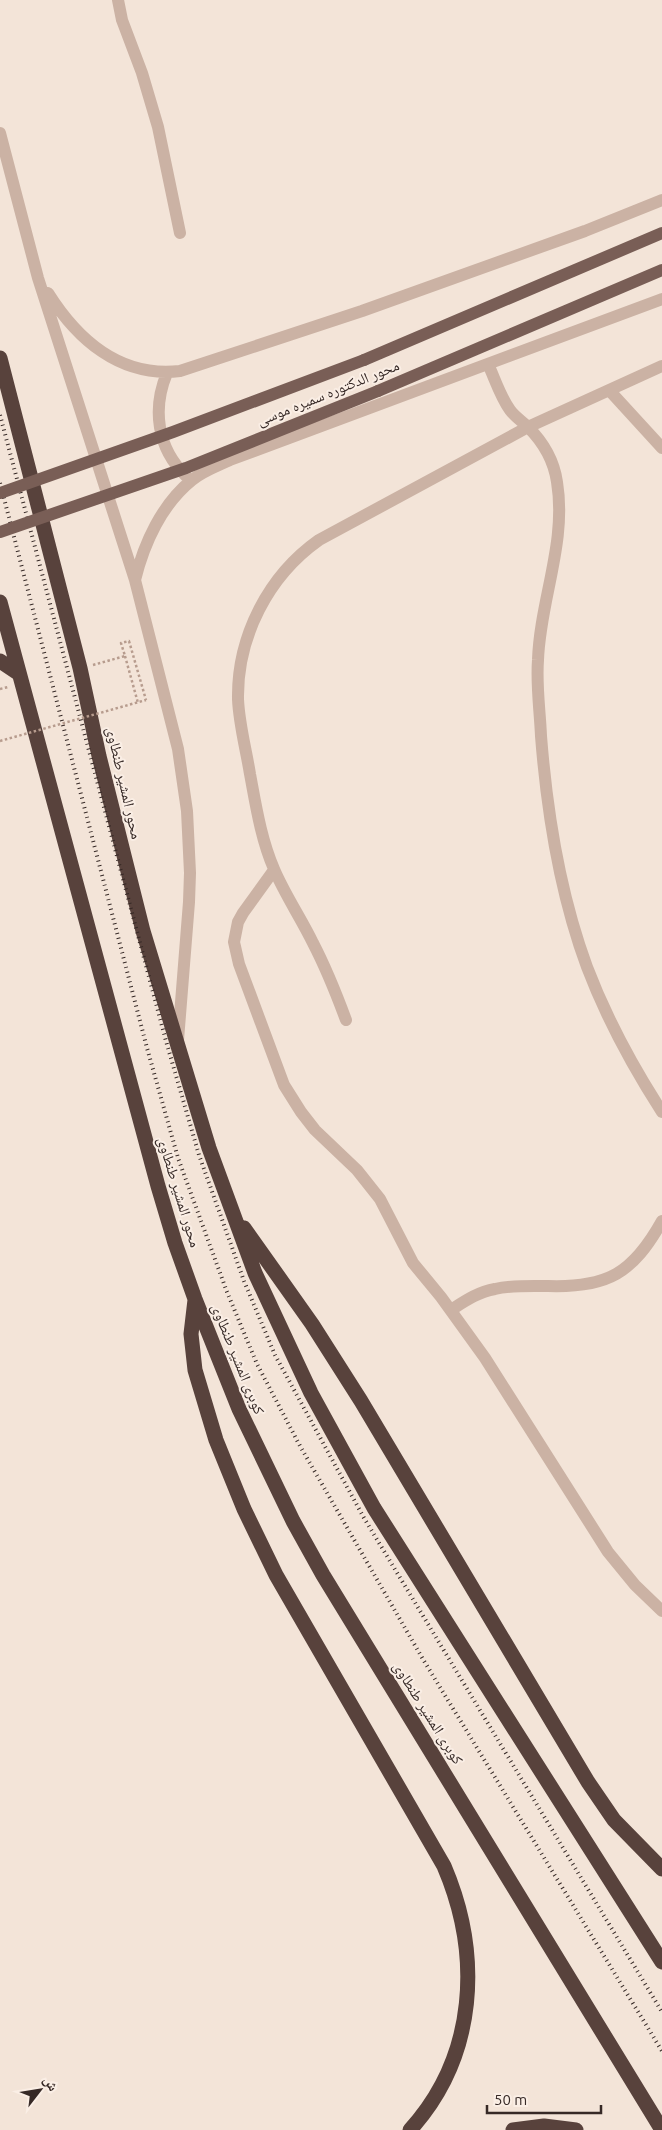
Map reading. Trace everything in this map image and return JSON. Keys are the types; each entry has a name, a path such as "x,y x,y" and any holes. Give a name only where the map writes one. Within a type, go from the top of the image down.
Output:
{"highway":[{"name":"محور المشير طنطاوى","path":"0,358 80,668 120,844 143,931 209,1148 231,1211"},
{"name":"محور المشير طنطاوى","path":"0,602 158,1186 195,1299"},
{"path":"0,661 18,673"},
{"path":"231,1211 286,1286 342,1370 588,1782 614,1820 662,1869"},
{"path":"231,1211 282,1334 341,1451 394,1540 662,1962"},
{"path":"195,1299 191,1334 195,1370 216,1440 244,1509 276,1575 444,1866 459,1906 469,1969 468,1990 461,2032 448,2072 438,2091 410,2130"},
{"name":"كوبرى المشير طنطاوى","path":"195,1299 239,1409 293,1521 318,1567 662,2130"},
{"path":"513,2130 544,2126 576,2130"}],"main road":[{"name":"محور الدكتوره سميره موسى","path":"0,494 173,432 364,360 662,233"},
{"name":"محور الدكتوره سميره موسى","path":"0,532 186,468 378,392 662,270"}],"street":[{"path":"118,0 122,20 142,72 158,127 180,232"},
{"path":"0,133 38,278 135,580 172,719 186,811 189,902 178,1048"},
{"path":"38,278 69,324 94,346 121,362 166,373 191,369 362,312 662,200"},
{"path":"135,580 143,551 156,524 191,480 230,460 662,299"},
{"path":"488,364 510,410 541,442 550,459 558,483 556,557 542,621 537,663 543,754 553,830 569,905 587,966 620,1037 661,1109"},
{"path":"346,1020 325,966 274,870 260,828 238,700 240,665 246,641 270,590 287,567 319,540 528,427 662,366"},
{"path":"166,373 159,398 159,424 164,444 173,461 191,480"},
{"path":"609,390 662,448"},
{"path":"274,870 243,913 238,922 234,942 238,964 278,1070 292,1099 315,1130 358,1170 380,1199 413,1263 451,1310 485,1358 608,1552 635,1585 662,1610"},
{"path":"451,1310 471,1298 497,1288 580,1286 609,1278 622,1271 643,1252 662,1221"}],"path":[{"path":"0,741 146,700 129,641 122,643 138,702"},
{"path":"80,668 125,656"}],"railway":[{"path":"0,415 166,1041 199,1155 244,1281 275,1355 364,1518 662,2012"},
{"path":"0,483 147,1048 178,1158 227,1292 257,1364 300,1446 424,1661 662,2051"}]}
